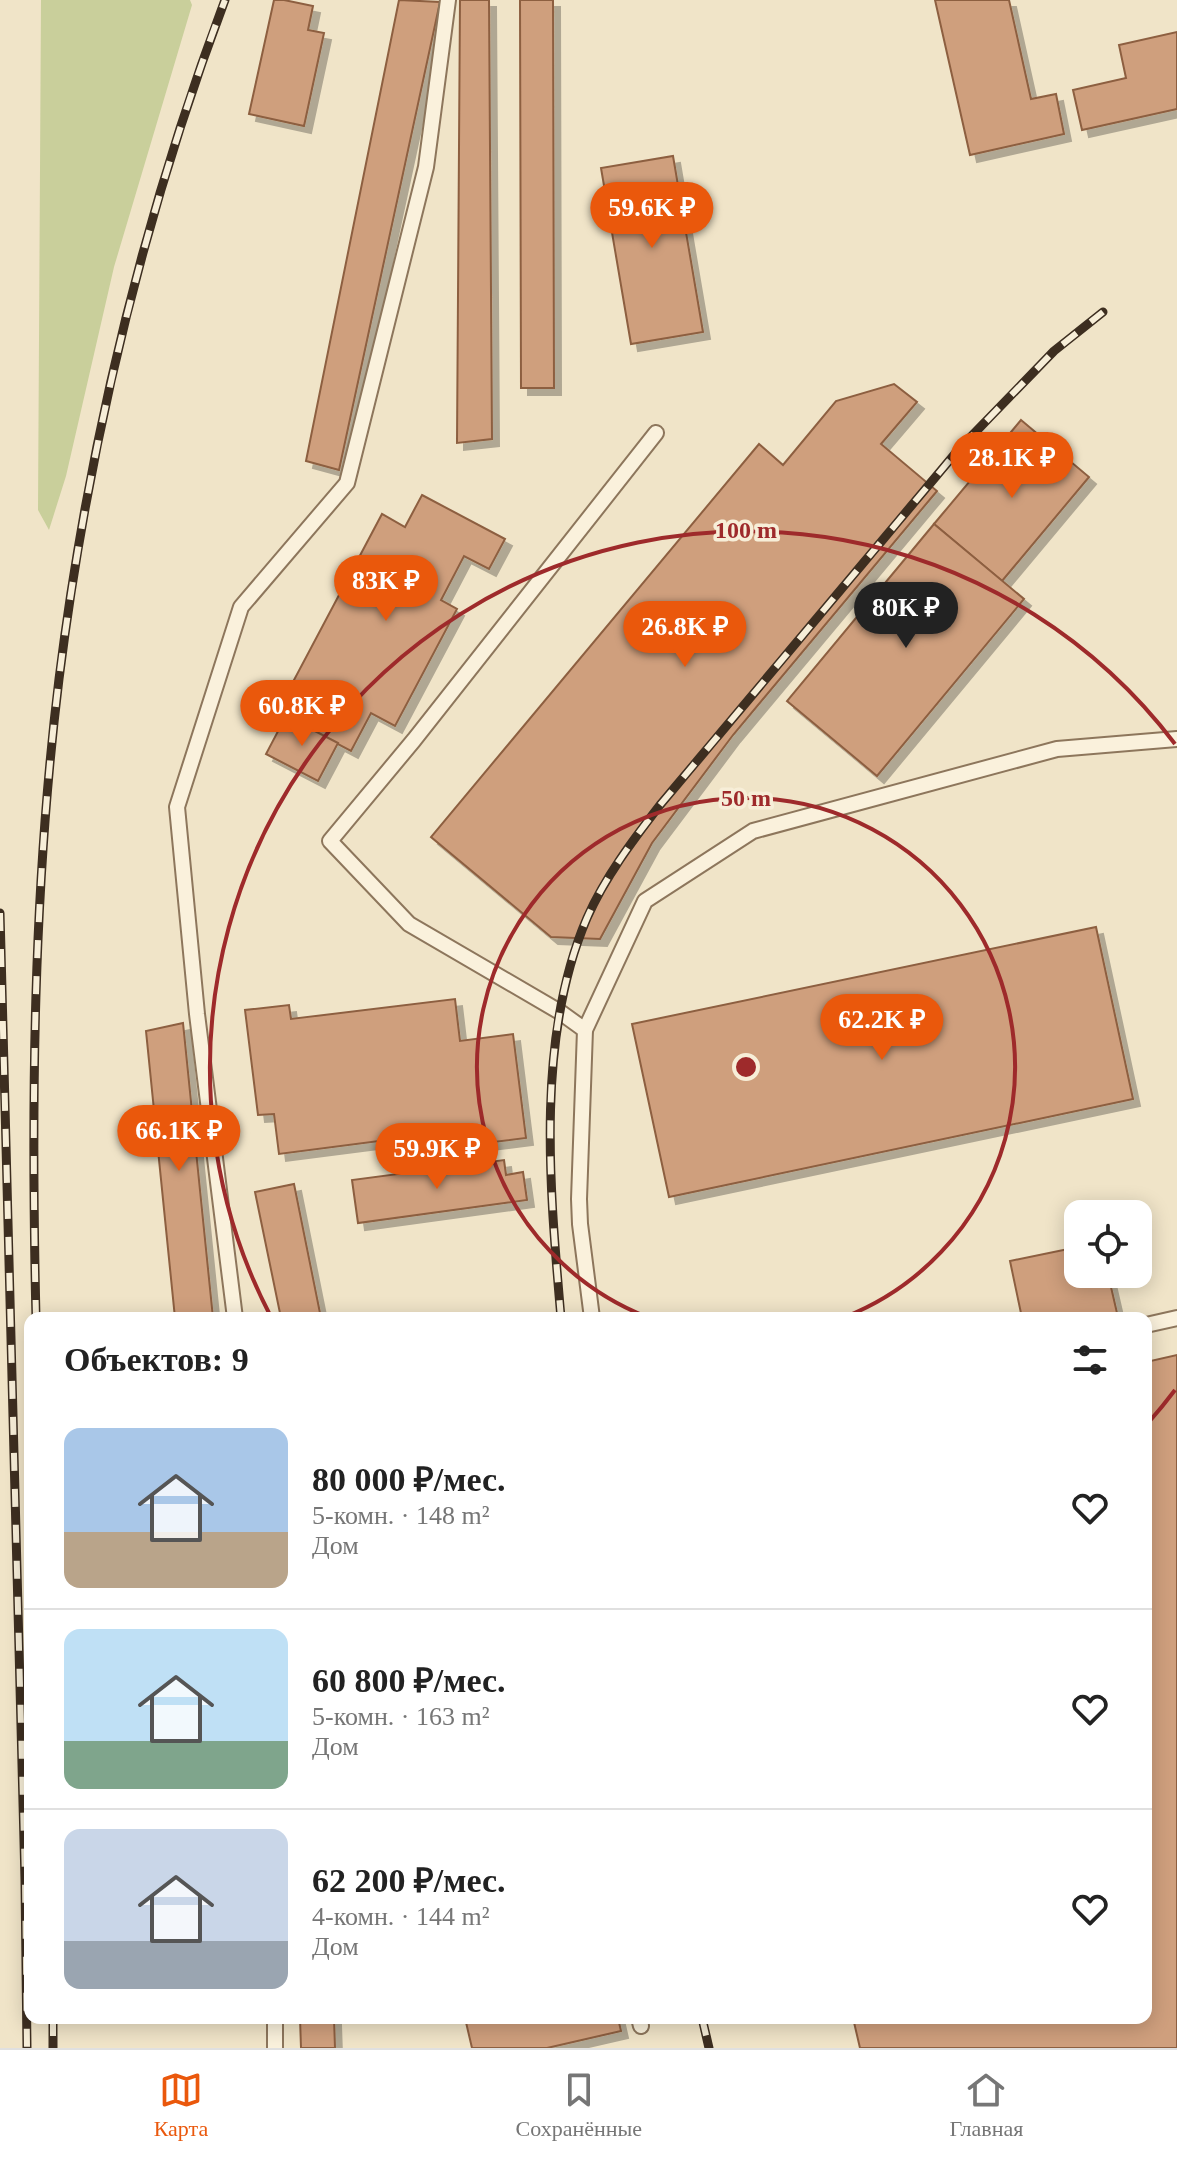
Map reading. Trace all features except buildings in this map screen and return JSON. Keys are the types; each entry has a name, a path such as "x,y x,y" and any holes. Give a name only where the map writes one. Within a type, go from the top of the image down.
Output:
{"lane":[{"path":"234,1312 197,1014 177,807 241,607 347,483 426,167 448,0"},
{"path":"585,1030 560,1012 409,924 330,841 414,740 656,433"},
{"path":"591,1312 579,1199 585,1030 645,901 753,831 1057,749 1177,739"},
{"path":"1152,1324 1177,1318"},
{"path":"275,2024 275,2048"}],"green space":[{"path":"41,0 190,0 192,5 114,267 66,476 49,530 38,510"}],"railway":[{"path":"36,1312 34,1078 39,918 50,759 71,592 103,420 144,249 225,0"},
{"path":"561,1312 551,1167 553,1064 559,1014 571,965 587,918 602,888 660,805 959,449 1054,351 1103,312"},
{"path":"0,913 24,1841"},
{"path":"27,2024 27,2048"},
{"path":"53,2024 53,2048"},
{"path":"703,2024 709,2048"}]}
